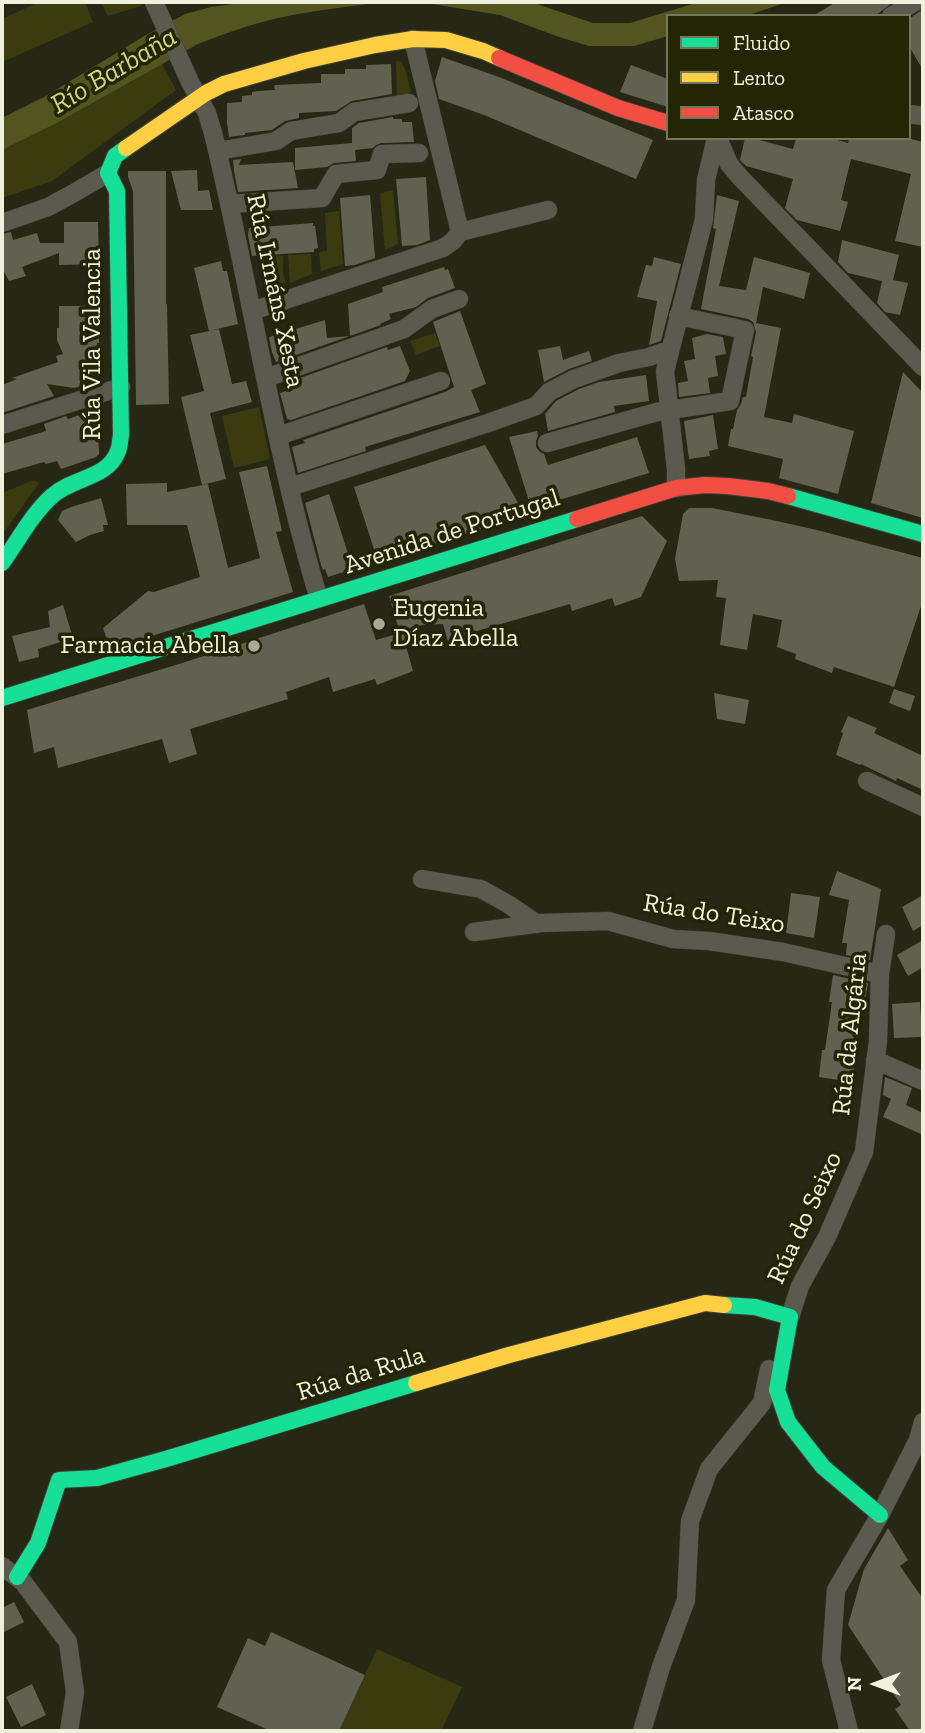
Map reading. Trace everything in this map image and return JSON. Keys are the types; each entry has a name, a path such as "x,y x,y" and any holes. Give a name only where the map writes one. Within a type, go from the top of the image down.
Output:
{"street":[{"name":"Rúa Irmáns Xesta","path":"154,2 207,113 218,151 278,436 319,599"},
{"path":"894,14 915,2"},
{"path":"2,223 54,204 108,173 115,156 183,108 194,90 374,45 413,39 430,38 463,44 618,108 666,122"},
{"path":"413,39 460,232"},
{"path":"218,151 276,141 291,131 339,122 354,112 409,103"},
{"path":"676,488 664,371 704,219 706,180 716,140"},
{"path":"718,140 738,176 923,367"},
{"path":"229,204 323,198 336,174 377,170 382,154 419,153"},
{"name":"Rúa Vila Valencia","path":"2,563 46,502 67,485 104,471 117,456 120,446 117,191 108,173"},
{"path":"252,311 443,247 453,241 460,232 548,210"},
{"path":"266,379 404,329 432,309 460,299"},
{"path":"547,443 657,412 730,401 745,330 678,316"},
{"path":"290,487 536,406 549,392 574,379 619,363 669,350"},
{"path":"649,357 658,361 664,371"},
{"path":"278,436 441,381"},
{"path":"2,425 121,387"},
{"name":"Avenida de Portugal","path":"2,698 676,488 716,486 768,491 923,534"},
{"path":"867,781 923,807"},
{"path":"422,879 481,889 537,924"},
{"name":"Rúa do Teixo","path":"474,932 537,924 608,921 673,939 709,941 783,952 880,974"},
{"name":"Rúa da Algária","path":"866,1140 878,1041 880,974 887,934"},
{"path":"875,1060 923,1081"},
{"name":"Rúa do Seixo","path":"642,1731 661,1667 686,1600 690,1521 704,1482 709,1469 762,1403 785,1315 827,1237 864,1152 866,1140"},
{"name":"Rúa da Rula","path":"17,1577 38,1543 59,1480 97,1478 166,1460 509,1355 705,1303 755,1307 785,1315"},
{"name":"Rúa do Seixo","path":"785,1315 777,1390 788,1422 823,1466 880,1515"},
{"path":"849,1731 831,1660 836,1590 880,1515 918,1440 923,1422"},
{"path":"2,1566 23,1582 68,1642 75,1692 69,1731"}],"shaded area":[{"path":"39,2 85,2 93,22 2,62 2,19"},
{"path":"101,2 140,2 141,6 108,16"},
{"path":"396,61 401,62 405,69 411,92 407,95 397,95"},
{"path":"162,64 176,90 52,181 2,198 2,150 55,124"},
{"path":"393,190 398,244 385,250 380,193"},
{"path":"339,211 343,264 321,271 319,252 327,251 325,213"},
{"path":"311,254 312,274 290,283 288,255"},
{"path":"283,256 286,283 270,287 266,284 259,258"},
{"path":"435,333 440,346 416,355 410,341"},
{"path":"259,407 270,459 234,468 222,416"},
{"path":"34,480 39,483 2,535 2,493"},
{"path":"377,1649 462,1687 441,1731 339,1731"}],"water":[{"name":"Río Barbaña","path":"248,2 381,2 272,19 198,44 55,124 2,150 2,118 44,97 185,14"},
{"path":"420,2 531,2 593,23 630,23 699,2 788,2 751,14 666,14 666,37 634,46 589,46 500,15"}],"building":[{"path":"836,2 893,2 878,14 816,14"},
{"path":"923,9 923,70 911,49 911,18"},
{"path":"442,57 499,77 653,140 636,179 484,115 439,99 435,81"},
{"path":"391,64 392,94 352,101 336,111 299,113 299,118 285,121 272,130 229,137 227,103 242,102 242,96 252,95 252,92 275,90 276,85 321,83 321,74 345,74 345,69 366,69 366,65"},
{"path":"631,65 666,78 666,106 620,92"},
{"path":"393,117 402,119 402,122 412,122 414,142 381,143 373,148 355,150 356,161 295,170 295,148 352,143 352,128 359,123"},
{"path":"911,139 923,142 923,247 895,241 911,174 851,159 841,200 848,202 840,231 797,220 785,208 793,179 746,166 740,160 745,140 759,140 793,149 795,140 837,140 848,143 849,140"},
{"path":"241,159 239,165 293,162 298,188 238,192 233,160"},
{"path":"197,170 198,191 209,190 213,210 181,210 171,171"},
{"path":"128,171 166,171 169,404 136,405 133,191"},
{"path":"426,177 430,240 417,245 402,246 396,179"},
{"path":"370,195 375,258 345,266 340,198"},
{"path":"717,195 739,201 719,286 746,290 754,257 810,273 804,299 763,287 756,323 781,328 764,417 792,423 794,414 854,431 838,494 779,478 783,459 728,446 737,410 743,397 746,397 756,332 753,322 748,319 701,309 716,229 713,228"},
{"path":"64,222 98,222 99,264 59,265 59,253 22,267 26,276 9,281 2,268 2,234 11,232 13,240 37,233 40,243 64,243"},
{"path":"313,223 318,248 314,249 314,252 252,256 249,228"},
{"path":"842,240 899,255 893,280 908,283 900,315 885,312 877,303 882,281 848,273 838,262"},
{"path":"654,257 681,264 661,341 649,345 657,301 637,297 646,265 652,266"},
{"path":"221,261 223,271 227,271 238,324 209,331 194,268"},
{"path":"444,267 445,270 448,269 455,288 428,298 416,307 389,314 391,319 381,325 350,336 348,304 383,292 382,287"},
{"path":"59,306 101,306 97,360 92,360 94,382 74,388 47,384 54,396 2,413 2,385 17,379 12,378 58,362 56,356 63,354 57,340"},
{"path":"460,311 486,384 471,390 480,412 365,447 366,451 298,473 292,447 305,443 303,440 454,387 433,322"},
{"path":"325,320 327,338 350,336 276,362 269,337"},
{"path":"219,329 232,384 246,381 252,402 210,413 226,479 202,485 181,397 204,391 190,335"},
{"path":"707,334 723,337 726,354 715,356 718,376 708,378 710,393 679,397 678,383 688,381 684,361 695,359 692,338"},
{"path":"400,346 410,371 405,381 291,420 287,419 280,393 289,390 286,383 387,347 388,350"},
{"path":"560,346 563,360 589,351 592,361 544,382 538,350"},
{"path":"903,372 923,393 923,518 871,503"},
{"path":"646,375 649,401 614,406 615,412 548,431 545,414 556,401 599,382"},
{"path":"88,412 95,418 98,427 99,454 96,457 61,469 57,461 46,464 44,462 2,474 2,444 46,431 44,424"},
{"path":"713,415 718,449 709,451 710,456 689,459 684,421"},
{"path":"537,431 536,447 544,454 548,465 637,437 649,473 559,500 561,505 533,514 509,437"},
{"path":"485,445 525,515 378,562 354,487"},
{"path":"267,466 282,531 276,532 293,592 110,649 103,628 148,591 154,592 200,577 187,525 127,525 126,484 167,483 167,492 208,484 228,568 260,558 239,472"},
{"path":"329,494 353,569 328,577 321,565 305,503"},
{"path":"101,498 108,525 103,525 104,531 76,542 58,520 62,511"},
{"path":"689,508 712,508 772,520 923,558 923,600 894,687 834,667 832,673 795,659 796,654 777,647 782,620 753,614 747,650 720,645 726,598 716,597 718,580 679,581 675,559 683,514"},
{"path":"642,516 667,541 641,597 615,606 612,598 572,611 570,604 470,633 472,638 449,645 443,624 421,625 404,639 413,671 377,685 375,679 333,692 329,677 286,692 288,699 190,729 197,754 169,763 162,739 58,768 54,747 34,753 27,710 364,604 376,640 400,633 389,596"},
{"path":"63,605 73,638 38,649 39,657 19,662 12,636 50,627 48,611"},
{"path":"894,689 915,696 910,711 889,703"},
{"path":"714,693 749,700 745,724 717,719"},
{"path":"848,716 877,728 874,733 923,756 923,790 836,755"},
{"path":"837,871 881,889 870,960 846,955 847,943 842,943 849,900 829,895"},
{"path":"791,893 820,897 814,938 786,933"},
{"path":"923,895 923,925 913,931 902,907"},
{"path":"923,940 923,967 908,976 897,955"},
{"path":"833,975 868,983 865,1000 854,1007 863,1006 852,1082 819,1077 832,1002 829,1002"},
{"path":"920,1002 922,1037 894,1038 892,1004"},
{"path":"885,1077 912,1088 906,1105 923,1113 923,1135 883,1117 891,1099 883,1095"},
{"path":"888,1528 908,1560 900,1566 923,1599 923,1731 910,1731 895,1709 901,1705 848,1625 864,1569"},
{"path":"14,1602 24,1622 2,1633 2,1608"},
{"path":"271,1632 365,1675 339,1731 271,1731 217,1707 248,1638 265,1646"},
{"path":"32,1684 46,1715 21,1727 6,1697"}],"traffic: fast":[{"path":"2,563 44,503 60,490 98,473 113,460 119,449 121,435 117,191 108,173 115,156 126,148"},
{"path":"788,496 923,534"},
{"path":"2,698 577,519"},
{"path":"724,1305 755,1307 790,1317 777,1390 788,1422 823,1467 880,1515"},
{"path":"17,1577 38,1543 59,1480 97,1478 416,1383"}],"traffic: slow":[{"path":"126,148 206,93 224,84 304,61 413,39 446,40 499,58"},
{"path":"416,1383 509,1355 705,1303 724,1305"}],"traffic: jam":[{"path":"499,58 618,108 666,122"},
{"path":"577,519 676,488 728,486 788,496"}],"place":[{"name":"Eugenia Díaz Abella","path":"379,624"},
{"name":"Farmacia Abella","path":"254,646"}]}
